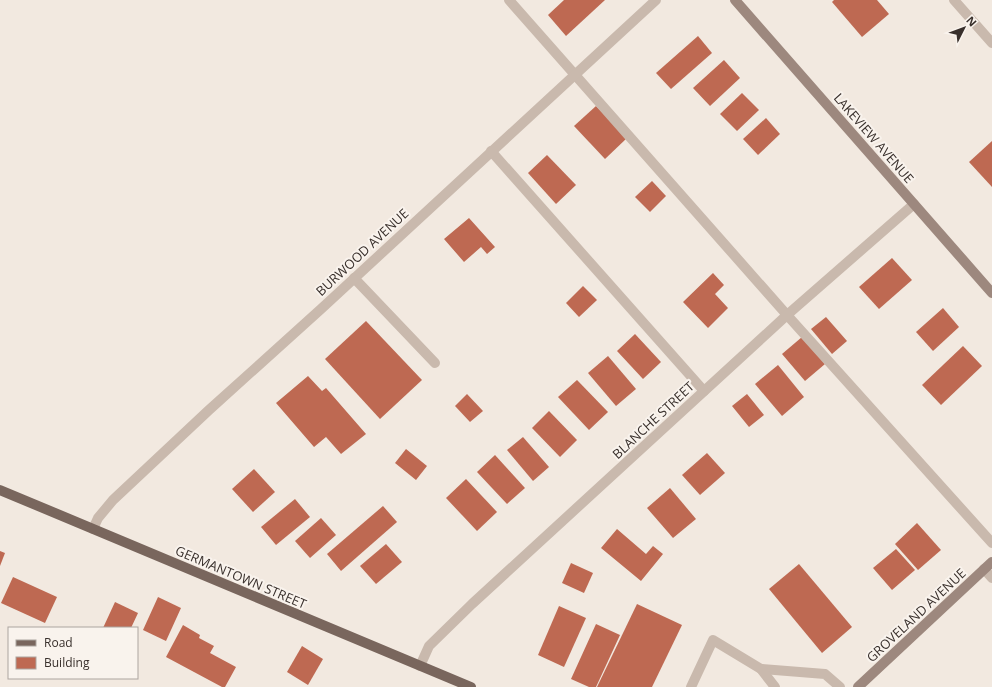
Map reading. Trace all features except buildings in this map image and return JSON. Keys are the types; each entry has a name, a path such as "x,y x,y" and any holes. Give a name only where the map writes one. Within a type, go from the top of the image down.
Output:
{"main road":[{"name":"GERMANTOWN STREET","path":"0,490 471,687"}],"street":[{"path":"509,0 787,315 992,543"},
{"name":"BURWOOD AVENUE","path":"93,529 98,518 113,500 656,0"},
{"name":"LAKEVIEW AVENUE","path":"736,0 992,293"},
{"path":"954,0 992,43"},
{"path":"491,151 704,391"},
{"name":"BLANCHE STREET","path":"420,666 429,646 484,593 787,315 914,204"},
{"path":"354,278 435,363"},
{"name":"GROVELAND AVENUE","path":"858,687 992,562"},
{"path":"984,568 992,578"},
{"path":"691,687 713,640 761,669 775,687"},
{"path":"761,669 825,674 840,687"}]}
